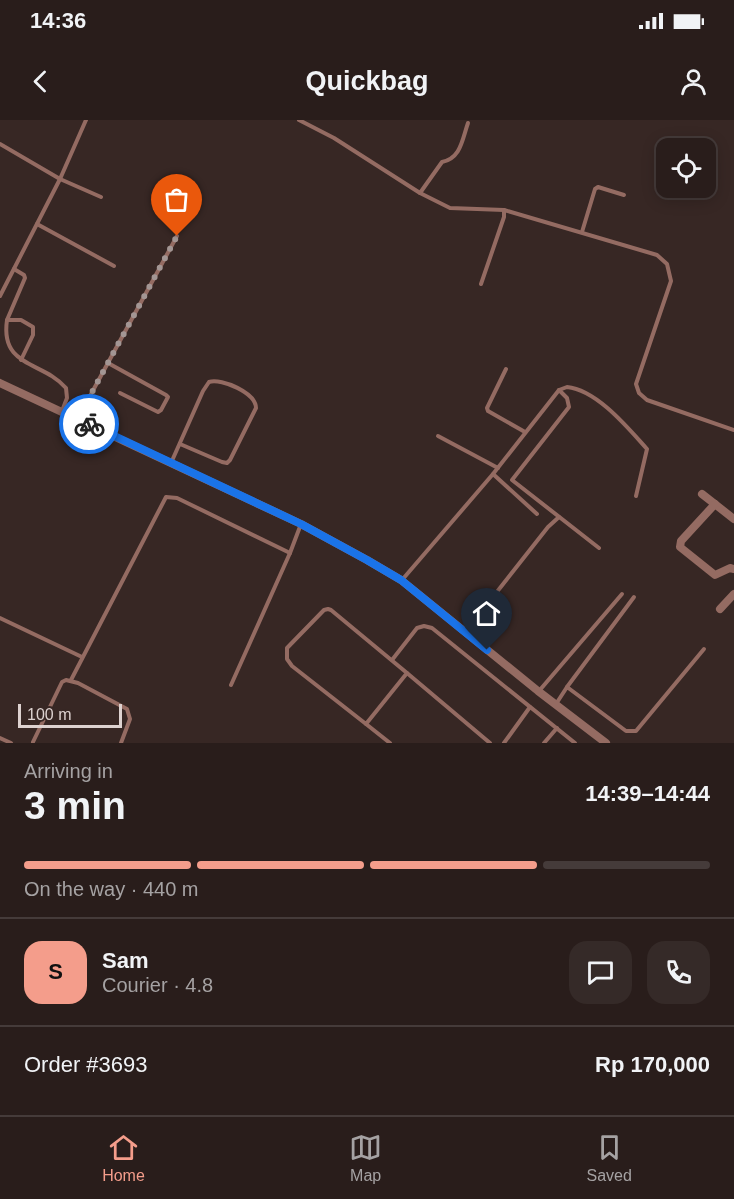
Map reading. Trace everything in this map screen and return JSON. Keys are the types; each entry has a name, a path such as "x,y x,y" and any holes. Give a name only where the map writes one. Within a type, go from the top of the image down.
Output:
{"street":[{"path":"0,383 301,524 401,580 606,743"},
{"path":"702,494 734,519"},
{"path":"715,504 681,541 681,547 715,575 730,568 734,569"},
{"path":"720,609 734,594"}],"lane":[{"path":"0,296 60,178 86,120"},
{"path":"299,120 334,138 420,193 450,208 504,210 657,255 667,264 671,281 636,384 639,393 647,400 734,430"},
{"path":"420,193 442,162 456,156 468,123"},
{"path":"0,145 60,178 101,197"},
{"path":"582,232 595,189 598,187 624,195"},
{"path":"481,284 504,217 504,210"},
{"path":"37,224 114,266"},
{"path":"78,418 177,236"},
{"path":"14,269 24,275 24,281 7,320 4,333 7,348 21,360 65,386 67,398 62,411"},
{"path":"7,320 21,320 33,327 33,334 21,360"},
{"path":"108,363 168,397 158,412 120,393"},
{"path":"506,369 487,408 488,411 525,432"},
{"path":"171,463 209,382 221,381 255,400 256,408 227,463 180,444"},
{"path":"401,580 498,468 559,390 571,387 587,393 627,427 647,449 636,496"},
{"path":"559,390 567,398 570,407 512,479 599,548"},
{"path":"438,436 498,468"},
{"path":"493,474 537,514"},
{"path":"71,680 166,497 177,498 290,553"},
{"path":"478,616 548,527 559,517"},
{"path":"231,685 301,524"},
{"path":"538,691 622,594"},
{"path":"556,704 634,597"},
{"path":"390,743 286,659 287,648 324,610 331,610 490,743"},
{"path":"0,618 82,657"},
{"path":"392,660 417,628 424,626 432,628 575,743"},
{"path":"567,687 626,731 636,731 704,649"},
{"path":"366,724 407,673"},
{"path":"33,742 62,682 71,680 127,709 130,719 121,743"},
{"path":"504,743 530,707"},
{"path":"544,743 557,728"},
{"path":"0,738 11,743"}],"way so far":[{"path":"89,424 78,418 177,236"}],"route":[{"path":"89,424 301,524 367,560 401,580 487,650"}]}
